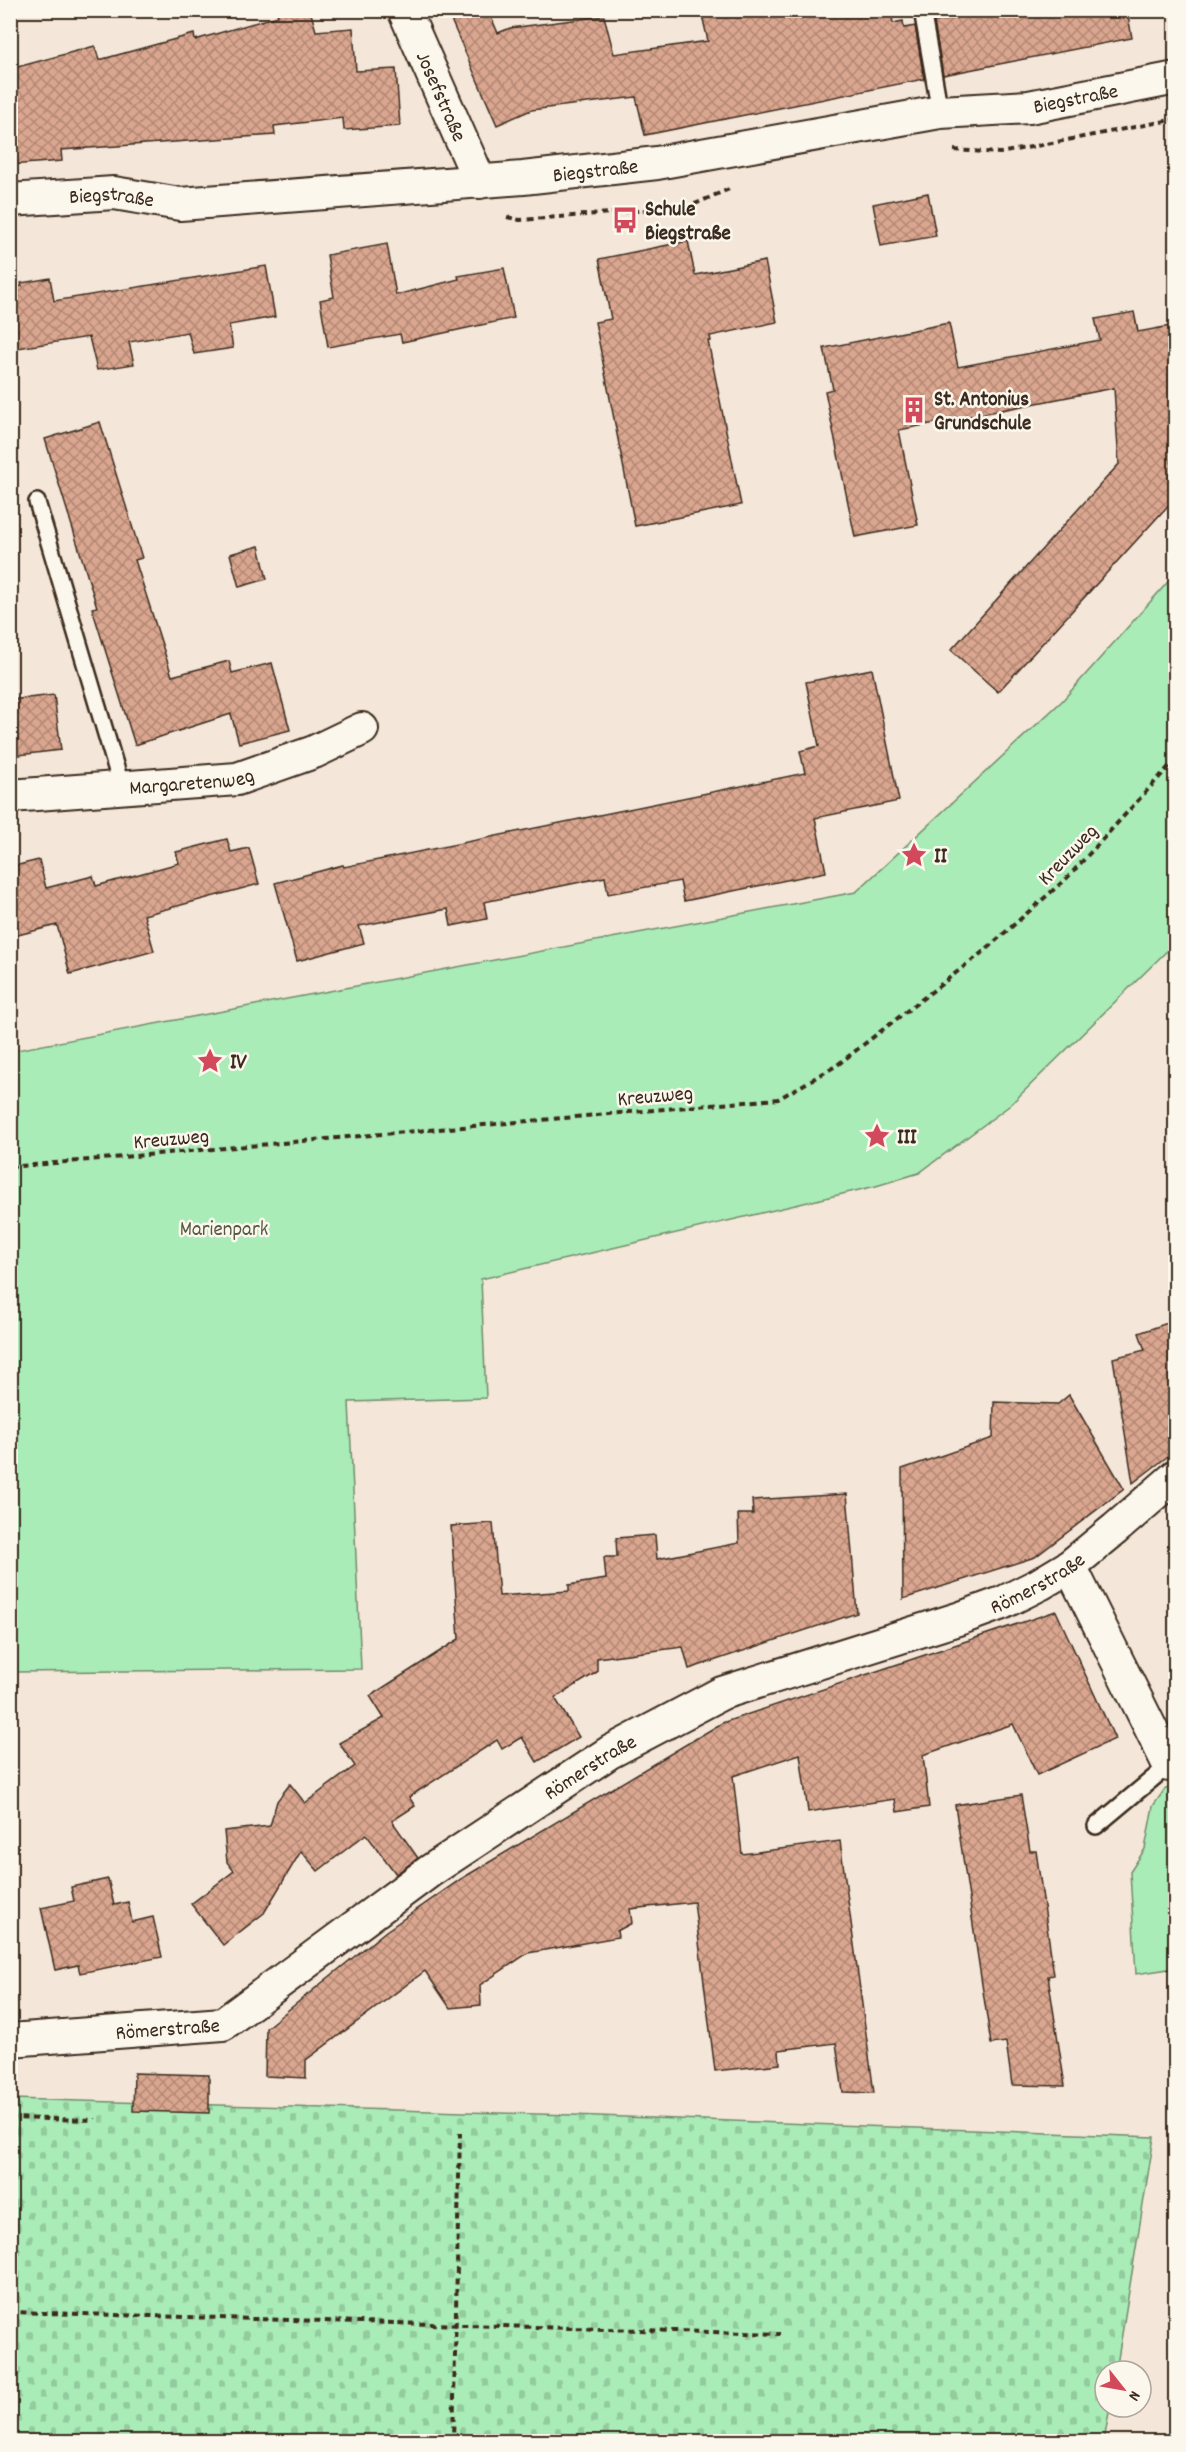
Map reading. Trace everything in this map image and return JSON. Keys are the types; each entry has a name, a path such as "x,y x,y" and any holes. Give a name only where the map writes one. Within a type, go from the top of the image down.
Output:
{"street":[{"name":"Josefstraße","path":"404,10 480,182"},
{"name":"Biegstraße","path":"10,200 114,193 180,204 387,187 480,182 657,163 940,112 1029,106 1176,78"},
{"name":"Margaretenweg","path":"10,796 237,779 314,752 362,729"},
{"name":"Römerstraße","path":"10,2040 223,2024 430,1871 609,1752 722,1693 1002,1603 1041,1584 1070,1566 1176,1476"},
{"path":"1070,1566 1172,1765"}],"lane":[{"path":"922,10 940,112"},
{"path":"37,502 122,788"},
{"path":"1096,1826 1172,1765"}],"path":[{"name":"Kreuzweg","path":"10,1167 778,1099 836,1066 984,951 1067,878 1176,759"},
{"path":"10,2118 95,2120"},
{"path":"453,2442 460,2133"},
{"path":"10,2312 780,2334"}],"green space":[{"name":"Marienpark","path":"1175,574 1175,943 1009,1106 919,1173 876,1186 481,1279 486,1398 349,1402 361,1669 11,1672 11,1051 856,892 1062,701"},
{"path":"1175,1788 1175,1968 1136,1974 1130,1872 1145,1849 1153,1806 1165,1789"},
{"path":"11,2099 572,2115 1154,2137 1118,2359 1093,2359 1093,2419 1108,2419 1104,2441 11,2442"}],"building":[{"path":"276,10 310,10 316,31 353,28 356,71 396,69 400,126 344,130 343,118 274,126 275,135 61,150 62,161 10,165 10,69 95,46 99,60 194,34 195,40 278,16"},
{"path":"474,10 488,10 498,33 510,28 604,16 614,54 708,41 702,15 725,10 891,10 893,23 903,21 904,28 915,26 924,79 645,135 636,97 531,110 497,125 451,20"},
{"path":"965,10 1127,10 1132,38 943,75 934,22 966,16"},
{"path":"928,193 936,236 881,246 873,204"},
{"path":"688,241 695,275 765,261 777,322 710,336 711,341 708,341 741,505 635,526 595,322 611,319 599,259"},
{"path":"387,244 396,295 459,279 458,276 504,268 514,318 402,342 400,334 328,347 320,300 334,297 327,255"},
{"path":"266,266 275,317 229,325 233,348 194,354 188,332 129,342 134,364 97,370 89,337 18,348 10,325 10,288 22,286 21,283 50,278 54,301"},
{"name":"St. Antonius Grundschule","path":"1134,312 1138,332 1176,325 1176,497 998,692 951,650 1119,464 1114,388 899,430 918,525 855,537 825,391 833,389 824,348 949,323 958,367 1100,340 1095,319"},
{"path":"100,422 142,558 135,560 172,676 229,661 232,673 272,663 290,730 239,743 231,714 135,745 92,608 97,607 45,439"},
{"path":"259,546 267,579 239,587 230,554"},
{"path":"872,669 899,801 815,818 826,872 684,901 680,881 608,894 605,877 484,902 487,919 451,926 448,909 359,926 364,943 297,961 275,883 343,865 344,867 805,773 800,751 819,746 806,682"},
{"path":"54,695 61,750 10,756 10,700"},
{"path":"227,839 231,852 249,848 259,884 144,915 154,951 70,974 57,925 10,937 10,867 39,860 46,888 93,876 96,886 179,863 176,852"},
{"path":"1176,1320 1176,1450 1133,1483 1113,1358 1145,1350 1139,1333"},
{"path":"1069,1395 1124,1489 1035,1557 903,1599 902,1469 993,1438 994,1402 1058,1404"},
{"path":"847,1494 857,1613 689,1669 683,1647 597,1658 597,1672 555,1698 579,1737 537,1762 522,1737 502,1749 497,1740 409,1797 415,1806 392,1821 418,1858 396,1874 366,1834 318,1871 301,1851 264,1913 223,1945 191,1904 234,1871 227,1862 224,1831 270,1826 277,1801 290,1784 305,1803 355,1766 339,1743 384,1718 370,1696 459,1639 451,1526 493,1523 499,1596 569,1591 569,1585 606,1579 604,1557 617,1557 616,1538 655,1535 657,1559 739,1543 738,1514 753,1514 752,1500"},
{"path":"1056,1611 1115,1739 1037,1775 1013,1724 923,1755 929,1807 897,1812 895,1799 808,1812 800,1754 733,1776 742,1854 840,1841 874,2093 843,2092 836,2043 779,2050 780,2064 715,2071 694,1902 630,1909 632,1923 617,1931 618,1937 528,1953 480,1985 481,2005 450,2008 425,1971 306,2060 306,2078 265,2076 266,2028 386,1931 461,1879 722,1723"},
{"path":"1021,1795 1030,1851 1036,1851 1054,1975 1048,1976 1065,2086 1012,2085 1006,2042 991,2044 955,1805"},
{"path":"108,1879 114,1905 128,1902 132,1922 153,1917 162,1957 80,1973 78,1965 55,1970 41,1908 74,1901 71,1887"},
{"path":"134,2073 209,2075 209,2113 133,2111"}],"place":[{"name":"Schule Biegstraße","path":"625,220"},
{"name":"St. Antonius Grundschule","path":"914,410"},
{"name":"II","path":"914,855"},
{"name":"IV","path":"210,1061"},
{"name":"III","path":"877,1136"}]}
